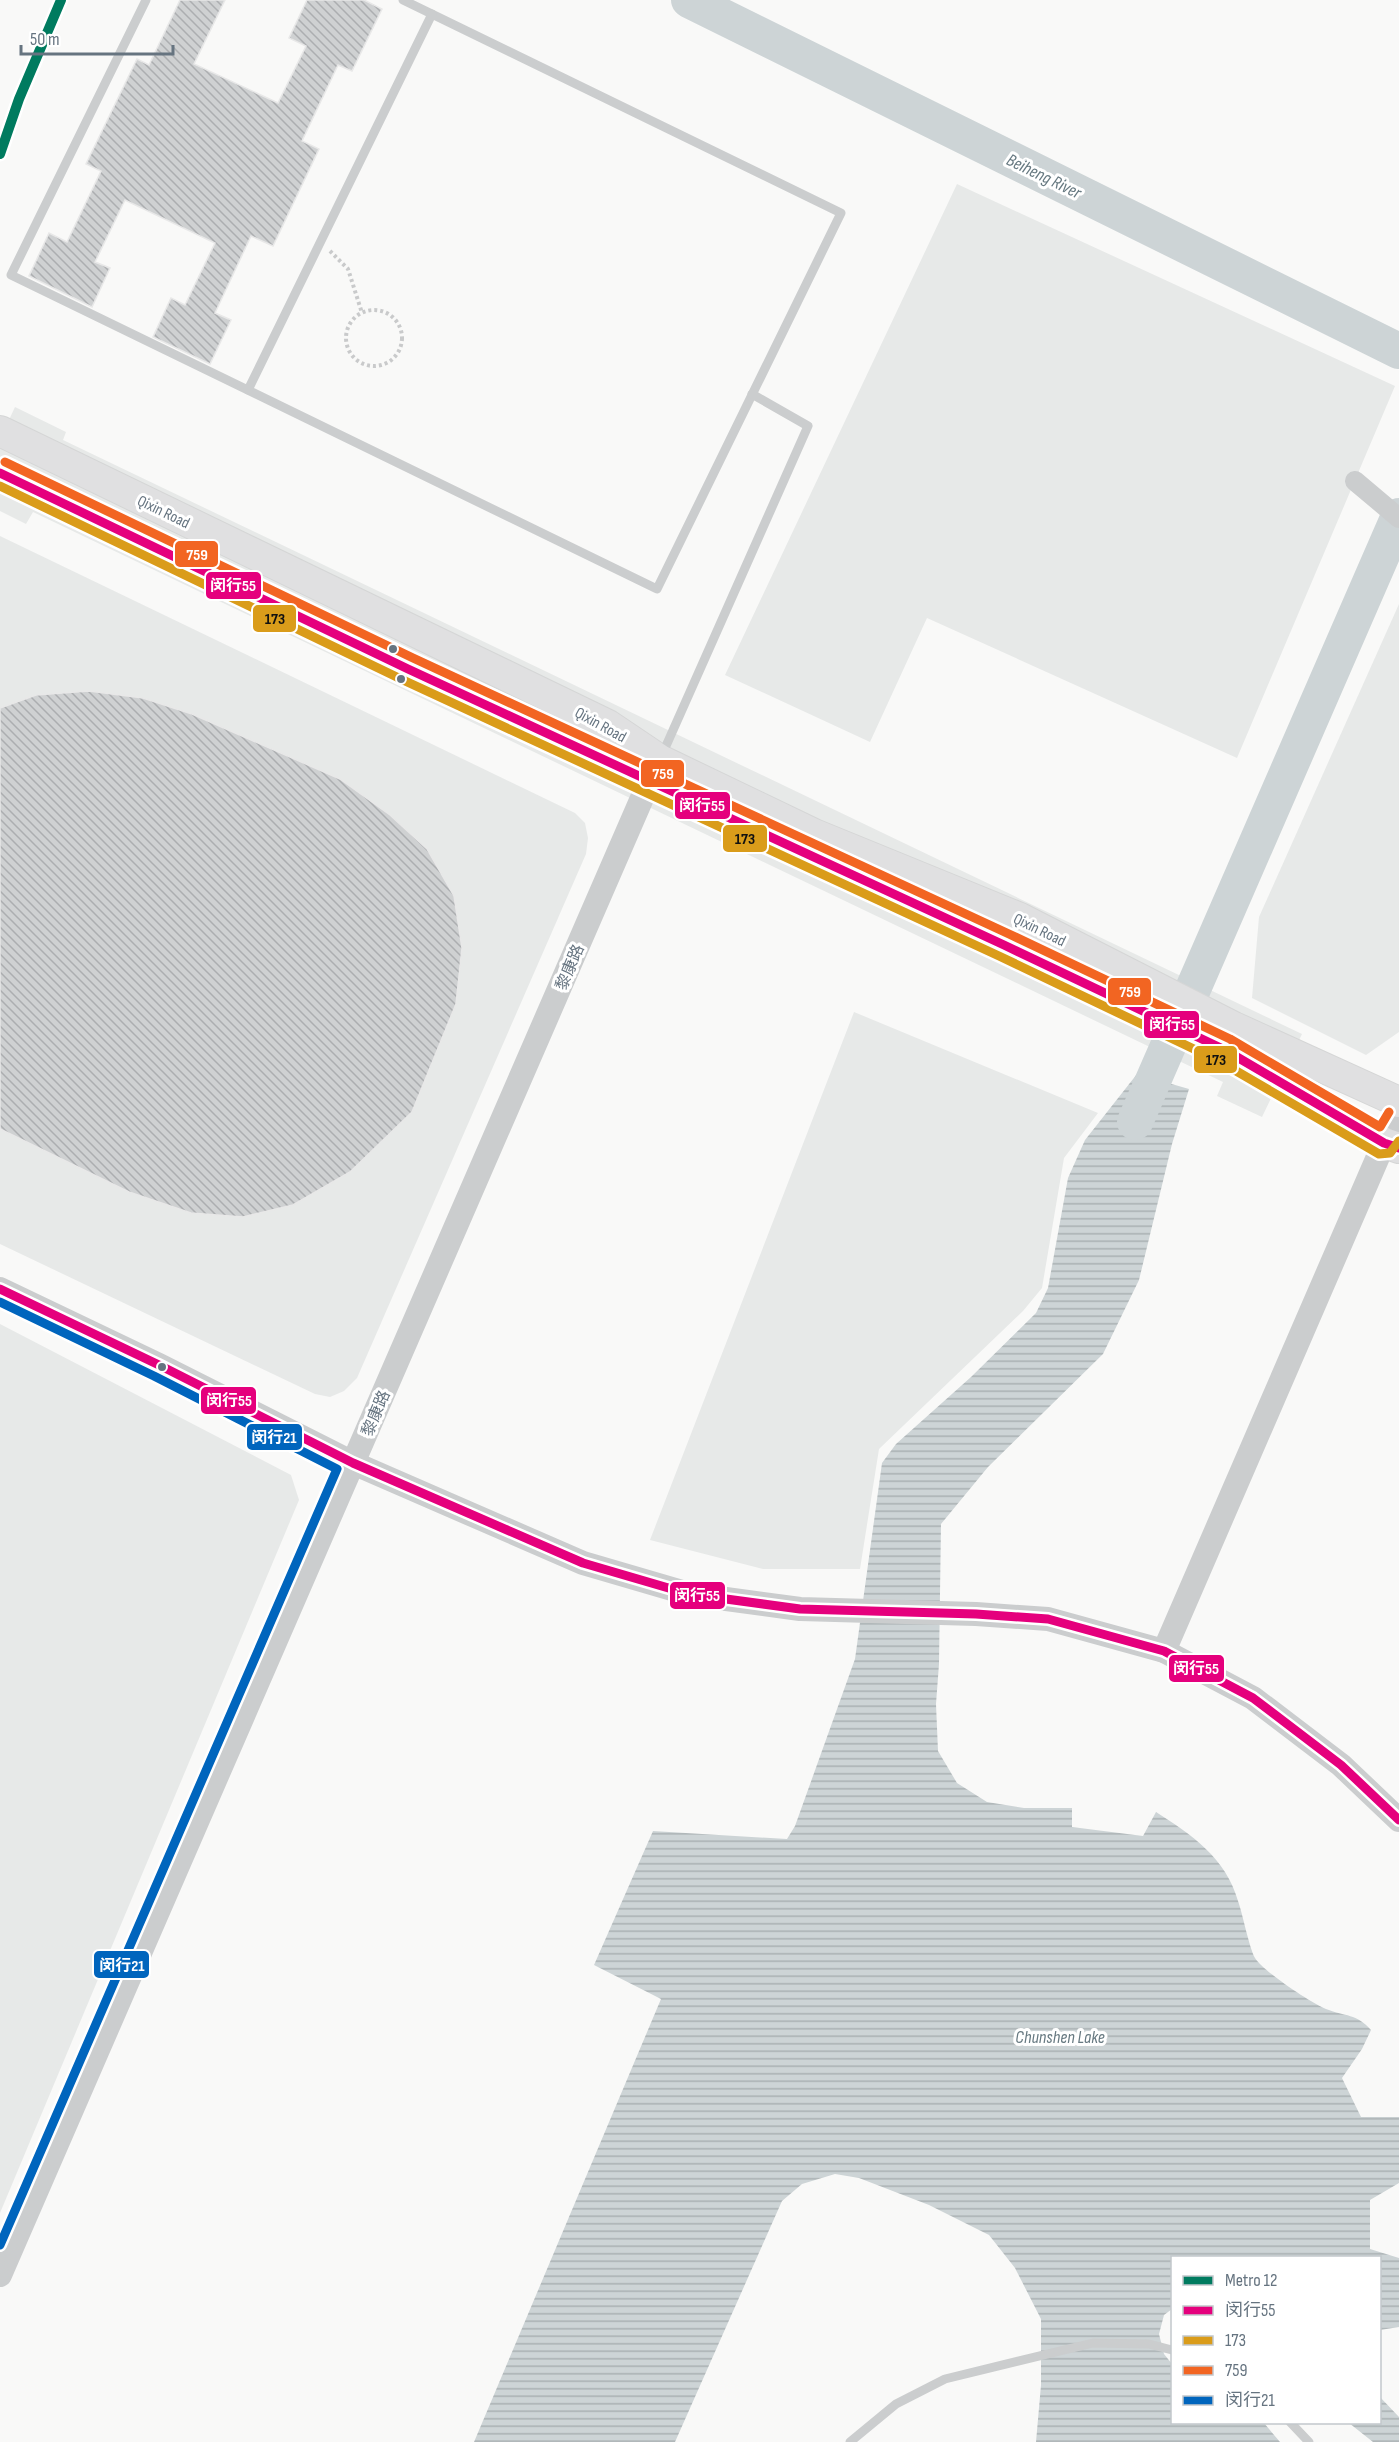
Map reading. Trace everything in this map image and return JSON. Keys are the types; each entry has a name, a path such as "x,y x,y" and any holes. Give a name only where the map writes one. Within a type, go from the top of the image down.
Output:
{"main road":[{"name":"Qixin Road","path":"0,431 608,725 655,771 1137,1010 1230,1038 1399,1102"},
{"name":"Qixin Road","path":"0,473 408,669 1020,918 1153,984 1230,1038 1394,1136"}],"street":[{"path":"1356,481 1399,518"},
{"name":"黎康路","path":"0,2275 655,771"},
{"path":"1164,1651 1394,1136"},
{"path":"0,1289 159,1365 353,1463 594,1566 689,1594 800,1609 976,1614 1048,1619 1164,1651 1253,1698 1341,1765 1399,1820"}],"lane":[{"path":"146,0 11,275 657,589 841,213 403,0"},
{"path":"248,390 432,14"},
{"path":"655,771 808,426 752,394"},
{"path":"850,2442 896,2404 945,2379 1093,2343 1149,2344 1171,2350"},
{"path":"1292,2424 1309,2442"}],"path":[{"path":"321,241 348,269 362,313"},
{"path":"375,309 385,312 399,324 402,343 398,352 385,364 367,366 352,356 347,348 346,330 350,322 362,313 375,309"}],"shaded area":[{"path":"957,184 1395,386 1237,758 927,618 870,742 725,675"},
{"path":"15,407 66,432 63,440 1302,1034 1262,1117 1217,1096 1223,1082 33,512 26,524 0,511 0,439"},
{"path":"0,536 575,813 585,823 588,838 586,854 357,1378 344,1391 330,1397 315,1394 0,1244"},
{"path":"1399,604 1399,1032 1366,1055 1252,998 1259,917"},
{"path":"854,1012 1098,1113 1064,1158 1042,1288 1023,1311 879,1449 860,1569 763,1569 650,1540"},
{"path":"0,1324 291,1475 299,1500 0,2213"}],"water":[{"name":"Chunshen Lake","path":"1137,1074 1189,1089 1172,1144 1139,1280 1103,1354 988,1467 941,1524 939,1664 936,1704 938,1751 957,1783 987,1802 1024,1808 1072,1808 1072,1827 1143,1836 1156,1812 1169,1820 1206,1849 1225,1872 1238,1901 1253,1953 1260,1964 1277,1979 1310,2000 1326,2009 1355,2018 1371,2030 1362,2049 1342,2078 1361,2117 1399,2117 1399,2183 1370,2200 1370,2249 1399,2258 1399,2327 1381,2330 1381,2256 1171,2256 1171,2310 1164,2315 1159,2334 1164,2354 1171,2363 1171,2424 1265,2424 1280,2442 1036,2442 1041,2385 1041,2319 1015,2268 989,2235 929,2205 859,2178 835,2174 802,2184 782,2201 675,2442 474,2442 661,1999 594,1965 653,1831 787,1839 795,1826 855,1659 882,1463 896,1444 971,1377 1036,1313 1048,1288 1068,1178 1085,1140"},
{"path":"1381,2398 1399,2417 1399,2442 1373,2442 1350,2424 1381,2424"}],"building":[{"path":"180,0 225,0 194,64 278,103 306,46 289,38 307,0 364,0 382,9 352,71 338,65 302,141 319,149 273,246 251,236 215,313 231,320 210,364 153,337 171,298 185,305 215,243 125,200 95,262 110,268 92,307 29,276 49,233 67,242 101,171 86,164 137,59 149,65"},
{"path":"89,691 143,698 192,714 340,779 390,815 427,849 454,896 462,948 456,1004 412,1112 350,1172 293,1205 243,1217 191,1213 129,1192 0,1129 0,708 36,695"}],"waterway":[{"name":"Beiheng River","path":"689,0 1399,351"},
{"path":"1135,1122 1399,516"}],"metro line":[{"name":"12","path":"0,154 19,99 61,0"}],"transit line":[{"name":"759","path":"5,462 413,658 1230,1039 1380,1127 1389,1112"},
{"name":"闵行55","path":"0,473 408,669 1225,1050 1384,1143 1399,1148"},
{"name":"173","path":"0,486 403,680 999,956 1219,1061 1379,1154 1390,1153 1399,1141"},
{"name":"闵行55","path":"0,1289 159,1365 353,1463 583,1563 689,1594 800,1609 976,1614 1048,1619 1164,1651 1253,1698 1341,1765 1399,1820"},
{"name":"闵行21","path":"0,1302 154,1376 337,1469 0,2245"}]}
